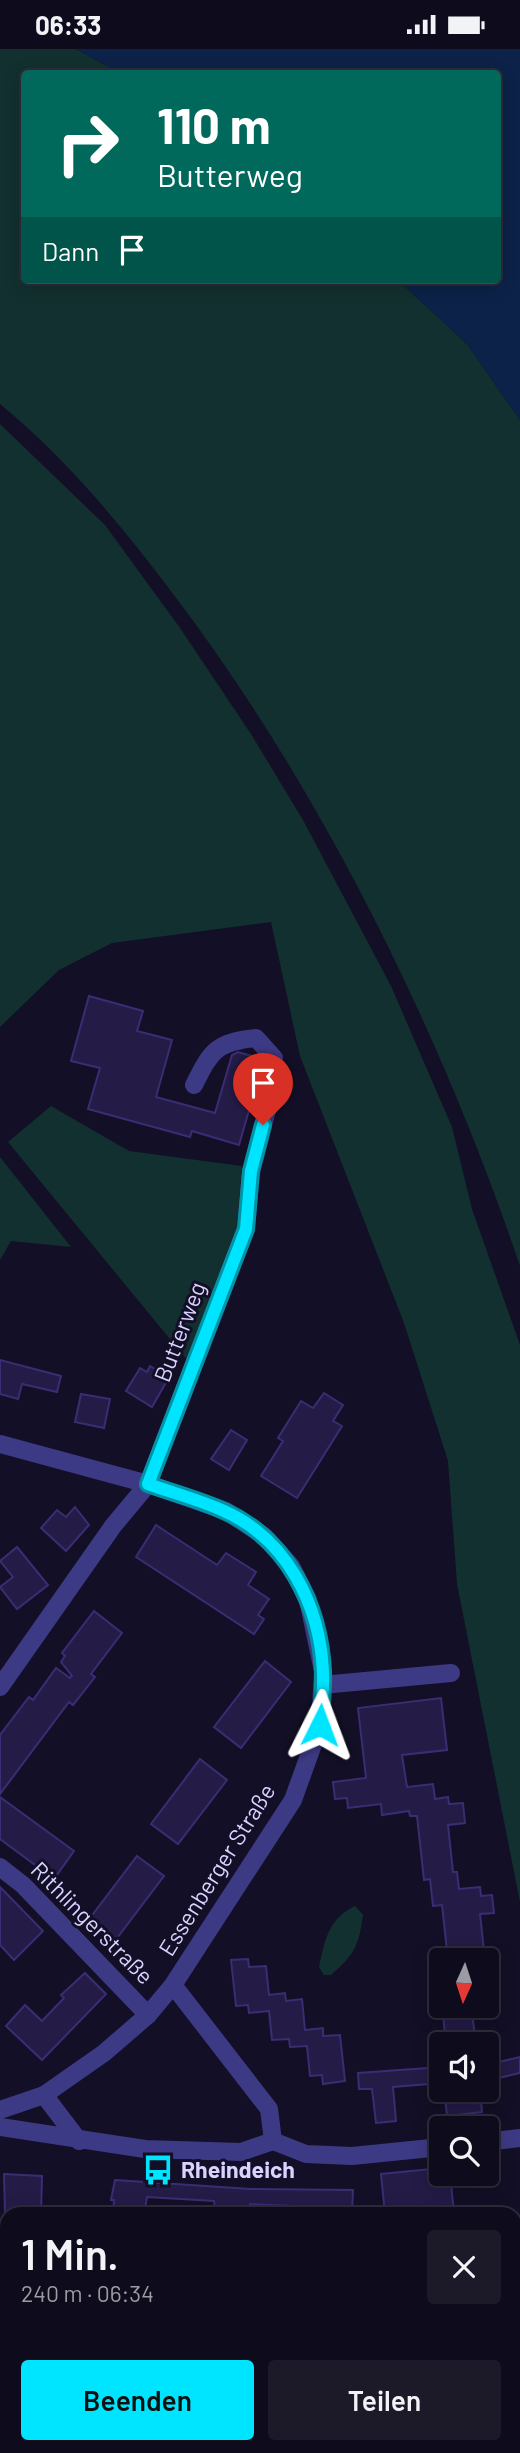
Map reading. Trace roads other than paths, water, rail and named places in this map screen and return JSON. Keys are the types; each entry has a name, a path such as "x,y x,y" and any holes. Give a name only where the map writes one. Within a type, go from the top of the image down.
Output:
{"street":[{"name":"Butterweg","path":"0,1687 113,1526 148,1484 246,1229 251,1171 269,1102 274,1058 256,1038 236,1040 209,1054 194,1085"},
{"name":"Essenberger Straße","path":"0,1444 148,1484 226,1511 264,1536 291,1566 311,1610 323,1671 320,1725 293,1800 173,1985 148,2015 104,2053 44,2095 0,2110"},
{"path":"322,1685 451,1673"},
{"name":"Rithlingerstraße","path":"0,1867 23,1885 148,2015"},
{"path":"173,1985 269,2109 273,2141"},
{"path":"44,2095 79,2141"},
{"path":"0,2127 145,2149 242,2152 273,2141 306,2154 352,2156 429,2148"},
{"path":"499,2140 520,2138"}],"water":[{"path":"76,49 520,49 520,420 467,344 402,284 501,284 501,70 114,70"}],"place":[{"name":"Rheindeich","path":"158,2170"}]}
